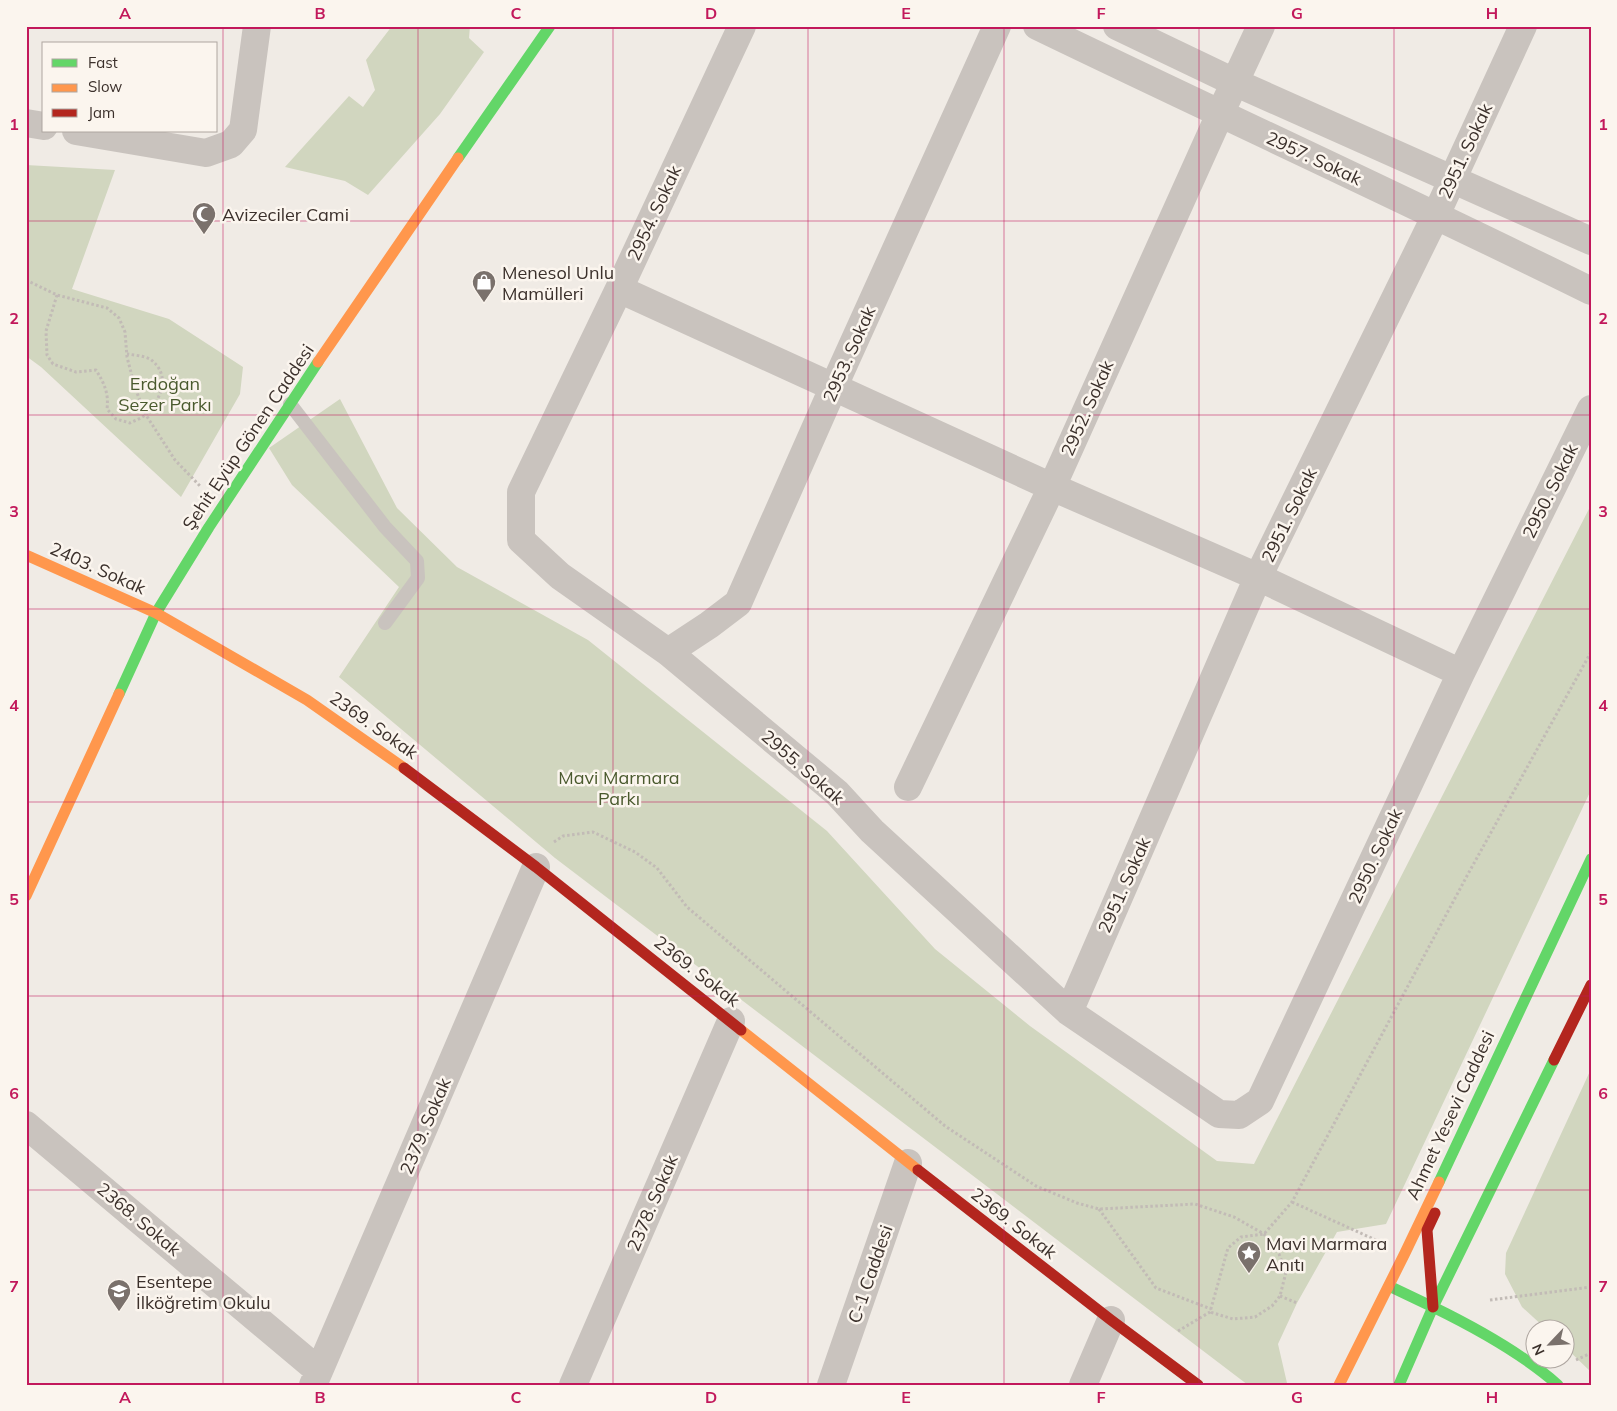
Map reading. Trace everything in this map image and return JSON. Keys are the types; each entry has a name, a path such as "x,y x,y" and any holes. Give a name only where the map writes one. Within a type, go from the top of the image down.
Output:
{"main road":[{"name":"Şehit Eyüp Gönen Caddesi","path":"26,896 156,613 290,404 550,26"},
{"name":"2403. Sokak","path":"26,555 156,613"},
{"name":"2369. Sokak","path":"156,613 307,700 418,777 536,867 908,1162 1111,1320 1198,1385"},
{"name":"Ahmet Yesevi Caddesi","path":"1339,1385 1405,1253 1591,859"},
{"path":"1399,1385 1433,1307 1591,985"},
{"path":"1433,1307 1427,1230 1509,1060"},
{"path":"1389,1286 1489,1336 1546,1374 1558,1385"}],"street":[{"path":"82,132 206,153 231,144 243,130 257,26"},
{"name":"2954. Sokak","path":"521,540 521,492 619,289 742,26"},
{"name":"2953. Sokak","path":"668,652 738,603 997,26"},
{"name":"2957. Sokak","path":"1037,26 1436,215 1591,291"},
{"name":"2957. Sokak","path":"1116,26 1234,82 1452,178 1591,242"},
{"name":"2952. Sokak","path":"908,787 1052,486 1261,26"},
{"name":"2951. Sokak","path":"1069,1012 1258,577 1436,215 1523,26"},
{"path":"26,123 42,126"},
{"path":"619,289 1052,486 1258,577 1461,673"},
{"name":"2950. Sokak","path":"1069,1012 1219,1114 1239,1115 1260,1101 1461,673 1591,409"},
{"name":"2955. Sokak","path":"521,540 560,576 668,652 836,793 872,831 1069,1012"},
{"name":"2379. Sokak","path":"316,1378 536,867"},
{"name":"2378. Sokak","path":"573,1385 731,1021"},
{"name":"2368. Sokak","path":"26,1125 316,1378"},
{"name":"C-1 Caddesi","path":"831,1385 908,1162"},
{"path":"1083,1385 1111,1320"}],"lane":[{"path":"290,404 385,527 417,560 418,578 385,623"}],"path":[{"path":"26,280 57,295 107,308 119,318 126,332 127,354 135,388 146,415 175,460 222,508"},
{"path":"57,295 46,331 47,355 53,364 76,372 96,370 104,382 108,397 107,409 116,419 130,423 146,415 160,395 163,379 158,368 149,358 127,354"},
{"path":"1150,1348 1210,1310 1228,1248 1241,1237 1264,1234 1292,1202 1468,874 1591,652"},
{"path":"536,867 550,844 563,836 593,832 635,852 657,868 687,907 945,1126 1036,1186 1077,1203 1099,1209 1195,1204 1234,1217 1264,1234 1279,1254 1286,1272 1280,1296 1272,1306 1255,1317 1233,1320 1156,1288 1099,1209"},
{"path":"1292,1202 1405,1253"},
{"path":"1482,1301 1591,1288"},
{"path":"1280,1296 1296,1303"}],"green space":[{"path":"392,26 470,26 469,38 484,52 440,114 368,195 345,181 285,167 349,96 363,107 375,90 366,60"},
{"name":"Erdoğan Sezer Parkı","path":"26,165 115,170 72,289 169,319 243,367 240,394 181,497 41,367 26,356"},
{"name":"Mavi Marmara Parkı","path":"340,399 397,508 457,567 588,640 827,831 935,949 1030,1026 1217,1161 1254,1164 1591,505 1591,790 1386,1224 1337,1232 1297,1303 1278,1344 1287,1383 1285,1385 1248,1385 555,858 339,677 399,587 292,485 269,448"},
{"path":"1591,1069 1591,1372 1574,1356 1574,1318 1534,1318 1522,1307 1505,1274 1506,1253"}],"traffic: fast":[{"path":"458,158 550,26"},
{"path":"119,694 156,613 209,527 318,362"},
{"path":"1439,1182 1591,859"},
{"path":"1399,1385 1433,1307 1554,1060"},
{"path":"1389,1286 1433,1307"},
{"path":"1433,1307 1498,1342 1529,1362 1558,1385"}],"traffic: slow":[{"path":"318,362 458,158"},
{"path":"26,555 156,613 307,700 404,768"},
{"path":"26,896 119,694"},
{"path":"741,1030 918,1170"},
{"path":"1339,1385 1439,1182"}],"traffic: jam":[{"path":"404,768 536,867 741,1030"},
{"path":"1554,1060 1591,985"},
{"path":"918,1170 1198,1385"},
{"path":"1433,1307 1427,1230 1435,1213"}],"place":[{"name":"Avizeciler Cami","path":"204,235"},
{"name":"Menesol Unlu Mamülleri","path":"484,303"},
{"name":"Mavi Marmara Anıtı","path":"1249,1274"},
{"name":"Esentepe İlköğretim Okulu","path":"119,1312"}]}
